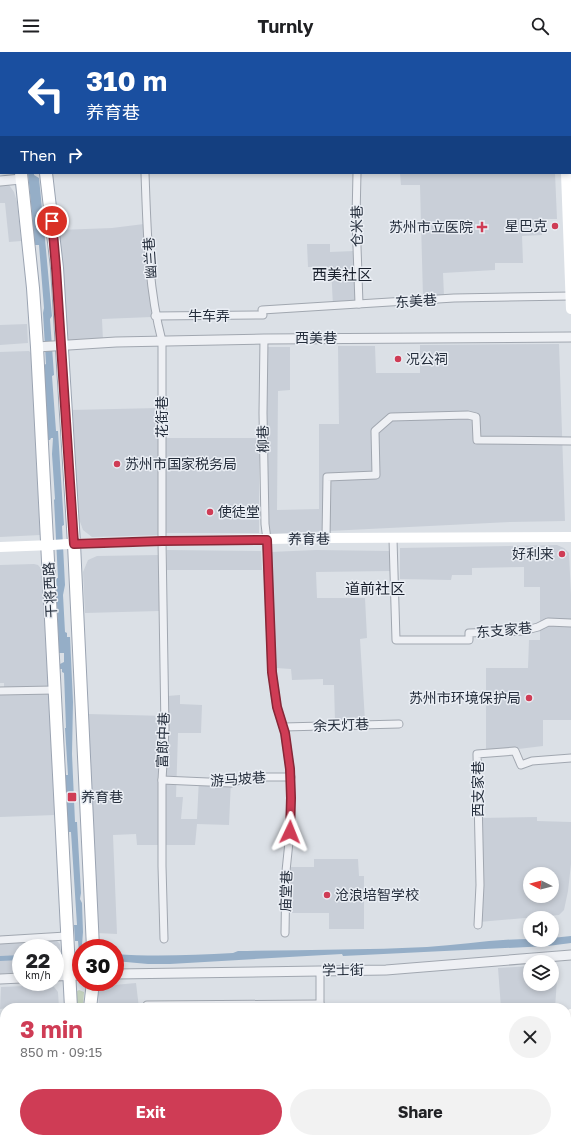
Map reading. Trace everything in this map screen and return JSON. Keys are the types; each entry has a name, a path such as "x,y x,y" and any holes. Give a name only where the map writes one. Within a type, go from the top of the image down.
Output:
{"main road":[{"name":"干将西路","path":"46,174 55,248 57,346 71,544 93,939"},
{"path":"566,174 571,309"},
{"name":"干将西路","path":"20,175 39,347 50,545 54,690 71,1003"},
{"name":"养育巷","path":"0,547 162,541 326,538 393,539 571,537"},
{"path":"91,1003 92,991"}],"street":[{"name":"幽兰巷","path":"145,174 155,316 162,341"},
{"name":"仓米巷","path":"357,174 356,218 359,304"},
{"path":"0,181 20,175"},
{"name":"东美巷","path":"262,313 359,304 454,298 571,296"},
{"name":"牛车弄","path":"155,316 262,313"},
{"name":"西美巷","path":"39,347 162,341 264,339 571,337"},
{"name":"柳巷","path":"264,339 263,421 265,524 267,540"},
{"name":"花街巷","path":"162,341 162,541"},
{"path":"326,538 327,477 376,475 375,431 391,417 476,417 477,440 571,441"},
{"name":"东支家巷","path":"393,539 396,640 469,640 469,633 523,631 538,627 548,622 571,623"},
{"name":"庙堂巷","path":"267,540 272,672 277,707 284,727 290,777 290,832 286,871 285,933"},
{"name":"富郎中巷","path":"162,541 165,729 162,780 164,939"},
{"path":"0,691 54,690"},
{"name":"余天灯巷","path":"284,727 399,724"},
{"name":"西支家巷","path":"478,925 480,885 477,754 515,751 521,765 532,761 571,758"},
{"name":"游马坡巷","path":"162,780 231,782 248,777 290,777"},
{"path":"0,940 66,936"},
{"name":"学士街","path":"124,974 386,970 571,955"},
{"path":"320,971 320,1003"},
{"path":"64,975 72,975"},
{"path":"0,979 12,978"}],"shaded area":[{"name":"苏州市立医院","path":"400,174 555,174 557,219 542,219 542,235 522,236 523,263 495,263 495,270 443,273 444,296 423,297 420,185 401,185"},
{"path":"0,184 9,185 14,192 17,202 21,241 9,242 5,203 0,203"},
{"path":"144,224 152,317 102,319 103,341 68,341 59,230 112,228"},
{"path":"307,244 330,244 330,252 354,251 356,305 333,306 331,267 308,267"},
{"path":"27,324 28,343 0,345 0,325"},
{"path":"559,344 565,521 510,522 268,534 266,441 268,347 290,347 290,390 278,391 277,510 319,509 319,424 339,424 338,346 375,346 376,373 420,373 420,345"},
{"path":"29,351 31,353 40,535 0,537 0,352"},
{"name":"苏州市国家税务局","path":"158,408 159,535 92,537 83,530 79,519 71,410"},
{"path":"166,438 259,438 259,533 166,533"},
{"path":"557,545 564,548 569,553 571,595 571,720 543,720 543,746 486,753 486,668 528,668 529,640 540,640 540,587 524,587 524,567 472,568 472,575 452,575 451,580 400,579 400,548"},
{"path":"167,550 261,551 262,570 167,570"},
{"path":"316,550 390,551 390,571 316,572 317,598 365,598 367,638 360,639 365,721 335,722 334,685 323,685 323,679 292,680 291,669 276,668 270,552"},
{"path":"159,555 159,611 85,613 83,572 88,560 97,556"},
{"path":"0,565 38,565 43,571 49,688 4,688 4,683 0,683"},
{"path":"49,693 55,815 0,817 0,694"},
{"path":"180,695 180,704 202,705 201,733 178,733 176,797 183,797 181,819 197,819 199,778 231,780 229,825 197,824 195,845 137,845 136,834 113,835 117,934 97,933 88,714 167,716 167,696"},
{"path":"537,817 537,821 571,822 571,864 564,910 559,915 559,911 523,911 523,918 479,922 478,818"},
{"name":"沧浪培智学校","path":"314,859 358,859 359,876 364,876 364,929 329,929 329,913 288,913 291,867 314,867"},
{"path":"0,942 12,942 12,973 0,974"},
{"path":"523,966 523,991 556,991 555,1003 501,1003 498,968"},
{"path":"136,983 138,1003 99,1003 99,991 124,991 124,984"},
{"path":"1,987 12,987 12,991 58,992 59,1003 0,1003"}],"green space":[{"path":"76,992 84,992 83,1003 77,1003"}],"water":[{"path":"28,174 34,174 39,178 42,209 40,209 41,227 44,228 52,316 50,319 54,375 52,376 56,431 58,431 64,525 62,526 65,585 63,595 65,632 67,633 67,637 70,637 73,702 72,754 75,822 77,822 81,893 80,899 82,903 82,939 75,939 74,925 77,925 71,832 67,832 65,775 68,775 64,673 62,672 62,669 60,669 60,664 64,662 64,653 59,653 56,578 58,578 52,454 53,438 48,440 44,365 46,364 44,308 39,245 35,245"},
{"path":"571,936 571,943 559,945 559,937"},
{"path":"523,939 523,947 528,947 343,956 342,954 170,964 124,962 124,954 174,955 233,953 238,951 403,948"},
{"path":"64,953 72,953 72,959 64,958"},
{"path":"12,955 12,960 0,961 0,956"}],"place":[{"name":"星巴克","path":"555,226"},
{"name":"苏州市立医院","path":"482,227"},
{"name":"况公祠","path":"398,359"},
{"name":"苏州市国家税务局","path":"117,464"},
{"name":"使徒堂","path":"210,512"},
{"name":"好利来","path":"562,554"},
{"name":"苏州市环境保护局","path":"529,698"},
{"name":"养育巷","path":"72,797"},
{"name":"沧浪培智学校","path":"327,895"}],"district":[{"name":"西美社区","path":"342,275"},
{"name":"道前社区","path":"375,589"}],"route":[{"path":"52,221 74,544 267,540 272,672 277,707 285,733 290,769 290,832"}]}
